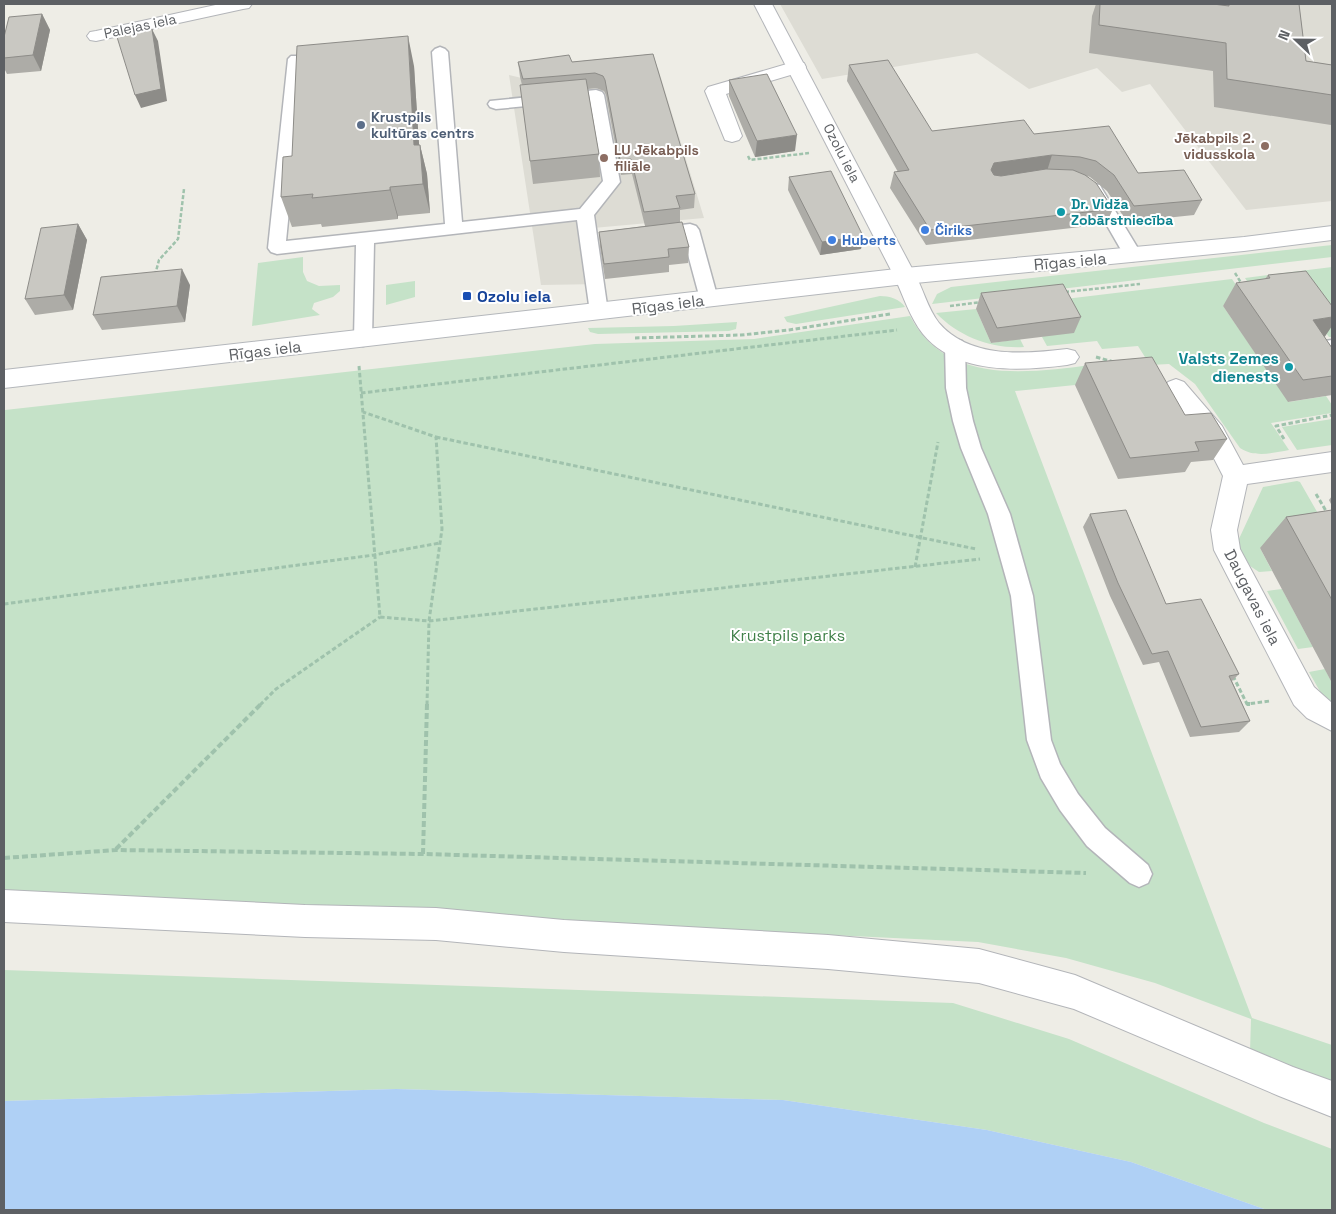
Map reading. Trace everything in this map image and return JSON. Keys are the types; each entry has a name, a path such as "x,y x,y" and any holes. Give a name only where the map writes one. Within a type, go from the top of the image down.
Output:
{"street":[{"name":"Palejas iela","path":"96,36 243,4"},
{"name":"Ozolu iela","path":"763,4 798,67 906,276"},
{"path":"732,136 715,91 798,67"},
{"name":"Rīgas iela","path":"4,379 906,276 1332,234"},
{"path":"906,276 929,326 936,334 955,346 987,358 1005,361 1067,357"},
{"path":"1176,388 1213,433 1236,476 1332,462"},
{"name":"Daugavas iela","path":"1236,476 1224,530 1227,550 1304,696 1317,709 1332,718"},
{"path":"4,906 305,921 436,924 564,936 828,952 979,966 1075,992 1291,1084 1332,1098"}],"lane":[{"path":"440,52 454,229"},
{"path":"296,59 277,248 585,214 612,182 596,95 496,104"},
{"path":"1076,180 1092,188 1098,194 1133,255"},
{"path":"585,214 599,312"},
{"path":"635,235 690,230 709,299"},
{"path":"589,240 607,238"},
{"path":"364,339 365,239"},
{"path":"955,346 956,388 962,421 971,448 999,514 1022,596 1039,740 1050,770 1068,802 1096,837 1139,874"}],"path":[{"path":"732,136 740,140 750,160 812,152"},
{"path":"153,282 159,260 178,240 184,189"},
{"path":"1235,273 1243,287"},
{"path":"361,393 929,326"},
{"path":"1067,357 1096,357 1118,363"},
{"path":"359,366 380,617"},
{"path":"363,412 436,437 1011,556"},
{"path":"915,567 939,433"},
{"path":"423,854 429,621 442,529 436,437"},
{"path":"4,604 374,555 440,543"},
{"path":"116,850 276,689 380,617 429,621 1011,556"},
{"path":"1232,673 1247,704 1304,696"},
{"path":"4,858 116,850 423,854 1139,874"}],"shaded area":[{"name":"Jēkabpils 2. vidusskola","path":"780,4 1332,4 1332,201 1246,210 1150,84 1122,92 1097,68 1029,89 977,53 822,79"},
{"name":"LU Jēkabpils filiāle","path":"658,68 704,218 593,228 601,284 541,285 509,75 526,79"}],"green space":[{"path":"1332,245 1332,257 932,304 937,294 951,287"},
{"path":"303,257 303,272 307,281 319,286 340,285 340,291 333,297 314,303 312,309 320,315 252,326 258,263"},
{"path":"1332,267 1332,337 1329,337 1315,318 1254,292 1245,278"},
{"path":"1232,279 1238,288 1223,306 1289,402 1326,396 1332,405 1332,413 1271,423 1289,450 1258,454 1240,448 1195,384 1169,364 1150,365 1138,346 1102,349 1097,341 1047,346 1042,337 1057,300"},
{"path":"415,281 415,297 386,305 386,285"},
{"path":"880,296 894,298 905,307 796,324 787,322 784,317"},
{"path":"976,309 991,343 1020,339 1024,347 1000,346 977,340 955,329 936,313"},
{"name":"Krustpils parks","path":"910,316 925,338 944,354 966,364 990,369 1015,371 1092,365 1075,385 1015,391 1252,1018 1332,1045 1332,1083 1250,1052 1251,1019 1155,983 1066,958 978,942 4,896 5,410 595,344 754,339"},
{"path":"737,322 736,329 729,331 598,334 590,332 588,328 674,326"},
{"path":"1332,419 1332,445 1297,450 1282,427"},
{"path":"1300,482 1332,538 1260,548 1272,571 1259,572 1250,566 1239,547 1238,541 1263,487"},
{"path":"1282,589 1313,647 1298,649 1267,591"},
{"path":"1325,669 1332,683 1332,703 1322,695 1309,672"},
{"path":"4,970 953,1003 1069,1039 1264,1123 1332,1149 1332,1210 1267,1210 1131,1162 987,1130 783,1100 396,1089 4,1101"}],"water":[{"path":"396,1089 783,1100 987,1130 1131,1162 1267,1210 4,1210 4,1101"}],"building":[{"path":"1100,4 1213,4 1229,6 1229,4 1299,4 1306,61 1332,65 1332,95 1227,79 1226,43 1099,25"},
{"path":"42,14 33,55 4,58 4,37 9,17"},
{"path":"152,29 161,89 135,95 117,37"},
{"name":"Krustpils kultūras centrs","path":"408,36 414,145 420,145 423,184 390,187 390,190 312,198 313,194 281,197 283,157 292,156 297,46"},
{"path":"653,54 695,194 676,196 680,208 644,212 631,159 620,160 603,76 595,73 523,79 518,62 569,55 572,62"},
{"path":"888,60 932,131 1024,120 1034,134 1109,126 1138,173 1184,170 1202,200 1134,206 1114,175 1096,161 1080,157 1052,155 994,163 991,170 994,175 1001,176 1046,169 1073,170 1085,175 1096,183 1113,209 930,230 894,172 909,170 849,65"},
{"path":"767,74 797,135 757,141 729,80"},
{"path":"586,79 599,154 530,161 520,85"},
{"path":"831,171 863,236 822,242 789,177"},
{"path":"682,222 689,247 668,249 669,257 604,264 599,232"},
{"path":"78,224 64,295 25,299 41,228"},
{"path":"182,269 177,306 93,315 101,277"},
{"path":"1306,271 1332,306 1332,317 1313,320 1332,348 1332,376 1303,380 1236,283 1270,278 1268,275"},
{"path":"1063,284 1081,317 997,328 981,293"},
{"path":"1152,357 1185,415 1211,413 1227,439 1195,442 1199,451 1130,458 1085,363"},
{"path":"1126,510 1166,604 1201,599 1239,674 1229,676 1250,721 1201,727 1168,651 1152,654 1118,583 1090,514"},
{"path":"1332,510 1332,600 1286,517"}],"place":[{"name":"Krustpils kultūras centrs","path":"361,125"},
{"name":"Jēkabpils 2. vidusskola","path":"1265,146"},
{"name":"LU Jēkabpils filiāle","path":"604,158"},
{"name":"Dr. Vidža Zobārstniecība","path":"1061,212"},
{"name":"Čiriks","path":"925,230"},
{"name":"Huberts","path":"832,240"},
{"name":"Ozolu iela","path":"467,296"},
{"name":"Valsts Zemes dienests","path":"1289,367"}]}
